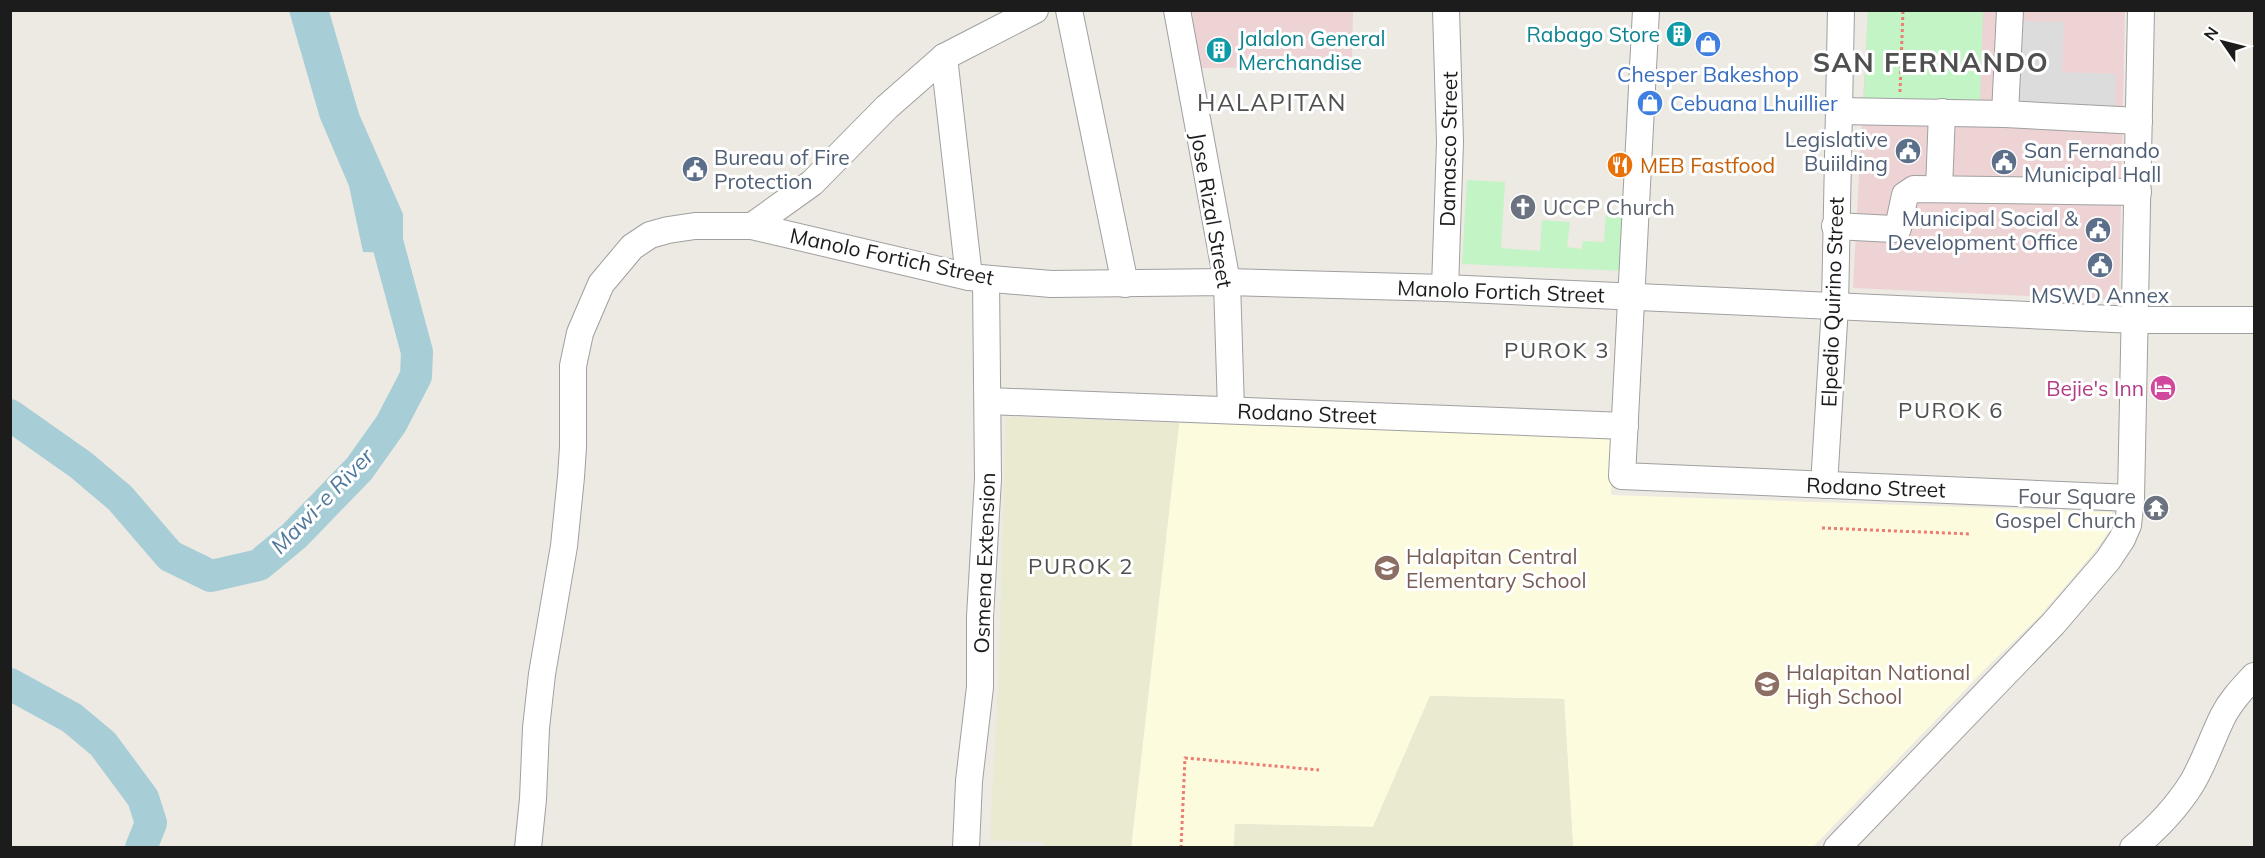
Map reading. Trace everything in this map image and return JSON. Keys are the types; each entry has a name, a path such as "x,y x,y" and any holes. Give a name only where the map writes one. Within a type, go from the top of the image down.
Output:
{"street":[{"path":"752,226 812,183 887,108 944,57 1035,10"},
{"path":"1069,10 1125,284"},
{"name":"Jose Rizal Street","path":"1177,10 1227,282 1231,410"},
{"name":"Damasco Street","path":"1445,288 1450,122 1446,10"},
{"path":"1625,426 1646,10"},
{"name":"Elpedio Quirino Street","path":"1824,485 1835,306 1841,10"},
{"path":"2005,114 2010,10"},
{"path":"1837,848 2053,624 2108,560 2128,525 2131,498 2141,10"},
{"name":"Osmena Extension","path":"944,57 978,278 988,401 988,479 980,616 980,687 969,781 966,848"},
{"path":"1839,111 2005,114 2139,121"},
{"path":"1939,189 1942,112"},
{"path":"1835,226 1893,230 1898,228 1905,195 1910,191 1939,189 2138,192"},
{"name":"Manolo Fortich Street","path":"528,848 542,674 564,546 571,477 573,366 576,350 590,305 601,284 632,247 650,235 695,226 752,226 978,278 1052,284 1227,282 1445,288 2135,320 2254,320"},
{"name":"Rodano Street","path":"988,401 1625,426 1622,476 2131,498"},
{"path":"2133,848 2149,835 2191,784 2224,715 2237,694 2254,676"}],"path":[{"path":"1899,112 1903,10"},
{"path":"1822,528 1971,534"},
{"path":"1181,848 1185,758 1319,770"}],"shaded area":[{"path":"1192,11 1353,11 1352,66 1198,68"},
{"path":"1868,11 2125,11 2119,300 1853,288"},
{"path":"2021,21 2064,22 2062,72 2116,74 2115,108 2018,105"},
{"path":"1006,417 1179,423 1131,847 1044,847 1044,842 990,840 999,666"},
{"path":"1179,423 1614,435 1611,495 2112,512 2111,529 2038,618 1986,668 1813,847 1573,847 1564,699 1430,696 1373,827 1235,824 1234,847 1131,848"},
{"path":"1430,696 1564,699 1573,847 1234,847 1235,824 1373,827"}],"green space":[{"path":"1868,11 1983,11 1980,101 1864,98"},
{"path":"1467,180 1505,182 1501,248 1540,251 1542,220 1570,222 1567,247 1582,249 1583,241 1604,242 1606,213 1624,214 1626,271 1462,264"}],"water":[{"path":"289,11 329,11 359,114 403,214 403,253 363,252 349,186 320,118"}],"waterway":[{"name":"Mawi-e River","path":"10,415 81,465 120,498 170,556 211,576 259,565 294,536 359,469 391,424 416,376 417,352 386,237 375,214"},
{"name":"Mawi-e River","path":"10,684 72,718 103,744 143,798 151,823 141,848"}],"place":[{"name":"Rabago Store","path":"1679,34"},
{"name":"Chesper Bakeshop","path":"1708,44"},
{"name":"Jalalon General Merchandise","path":"1219,50"},
{"name":"Cebuana Lhuillier","path":"1650,103"},
{"name":"Legislative Buiilding","path":"1908,151"},
{"name":"San Fernando Municipal Hall","path":"2004,162"},
{"name":"MEB Fastfood","path":"1620,165"},
{"name":"Bureau of Fire Protection","path":"695,169"},
{"name":"UCCP Church","path":"1523,207"},
{"name":"Municipal Social & Development Office","path":"2098,230"},
{"name":"MSWD Annex","path":"2100,265"},
{"name":"Bejie's Inn","path":"2163,388"},
{"name":"Four Square Gospel Church","path":"2156,508"},
{"name":"Halapitan Central Elementary School","path":"1387,568"},
{"name":"Halapitan National High School","path":"1767,684"}],"district":[{"name":"SAN FERNANDO","path":"1931,62"},
{"name":"HALAPITAN","path":"1272,102"},
{"name":"PUROK 3","path":"1557,350"},
{"name":"PUROK 6","path":"1951,410"},
{"name":"PUROK 2","path":"1081,566"}]}
